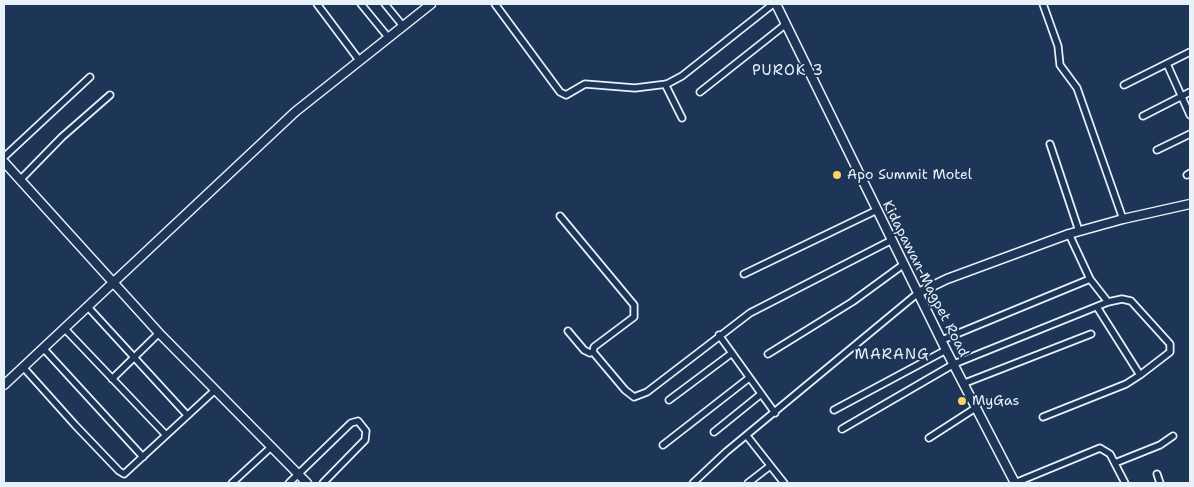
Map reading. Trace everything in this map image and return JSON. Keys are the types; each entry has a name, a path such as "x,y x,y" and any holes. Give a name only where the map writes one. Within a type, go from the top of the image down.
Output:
{"street":[{"path":"317,4 360,60"},
{"path":"361,4 388,37"},
{"path":"385,4 403,26"},
{"path":"4,385 295,112 432,4"},
{"path":"495,4 563,94 569,95 586,84 624,88 665,84 682,76 775,4"},
{"name":"Kidapawan-Magpet Road","path":"775,4 946,350 965,383 1015,483"},
{"path":"1043,4 1058,46 1060,65 1077,88 1123,219"},
{"path":"700,92 786,24"},
{"path":"1124,85 1190,52"},
{"path":"1167,64 1190,115"},
{"path":"4,157 90,77"},
{"path":"665,84 682,118"},
{"path":"1143,116 1190,92"},
{"path":"21,179 62,137 110,95"},
{"path":"1157,150 1190,134"},
{"path":"1050,144 1079,231"},
{"path":"4,162 111,283 214,391 306,483"},
{"path":"693,483 918,293 947,278 1069,234 1123,219 1190,204"},
{"path":"744,274 877,210"},
{"path":"560,216 634,305 634,317 594,347 593,352"},
{"path":"1069,234 1090,279 1108,302"},
{"path":"568,331 584,350 590,353 593,352 629,394 638,397 720,335 768,303 850,264 892,240"},
{"path":"768,354 852,302 904,264"},
{"path":"942,340 1090,279"},
{"path":"842,429 954,364 1108,302 1129,299 1170,344 1170,352 1126,384 1043,417"},
{"path":"87,306 187,415"},
{"path":"1097,307 1140,375"},
{"path":"64,328 166,435"},
{"path":"112,379 159,333"},
{"path":"965,383 1091,334"},
{"path":"720,335 775,413"},
{"path":"43,348 143,457"},
{"path":"834,410 946,350"},
{"path":"670,400 732,353"},
{"path":"23,367 119,471 126,473 214,391"},
{"path":"663,445 749,378"},
{"path":"714,432 761,394"},
{"path":"929,438 977,407"},
{"path":"289,483 352,423 358,421 366,431 365,440 323,483"},
{"path":"747,436 784,483"},
{"path":"1115,463 1160,445 1173,436"},
{"path":"232,483 270,448"},
{"path":"1015,483 1100,448 1110,454 1125,483"},
{"path":"748,483 770,466"},
{"path":"1157,474 1160,483"}],"place":[{"name":"Apo Summit Motel","path":"837,175"},
{"name":"MyGas","path":"962,401"}],"district":[{"name":"PUROK 3","path":"788,71"},
{"name":"MARANG","path":"892,355"}]}
